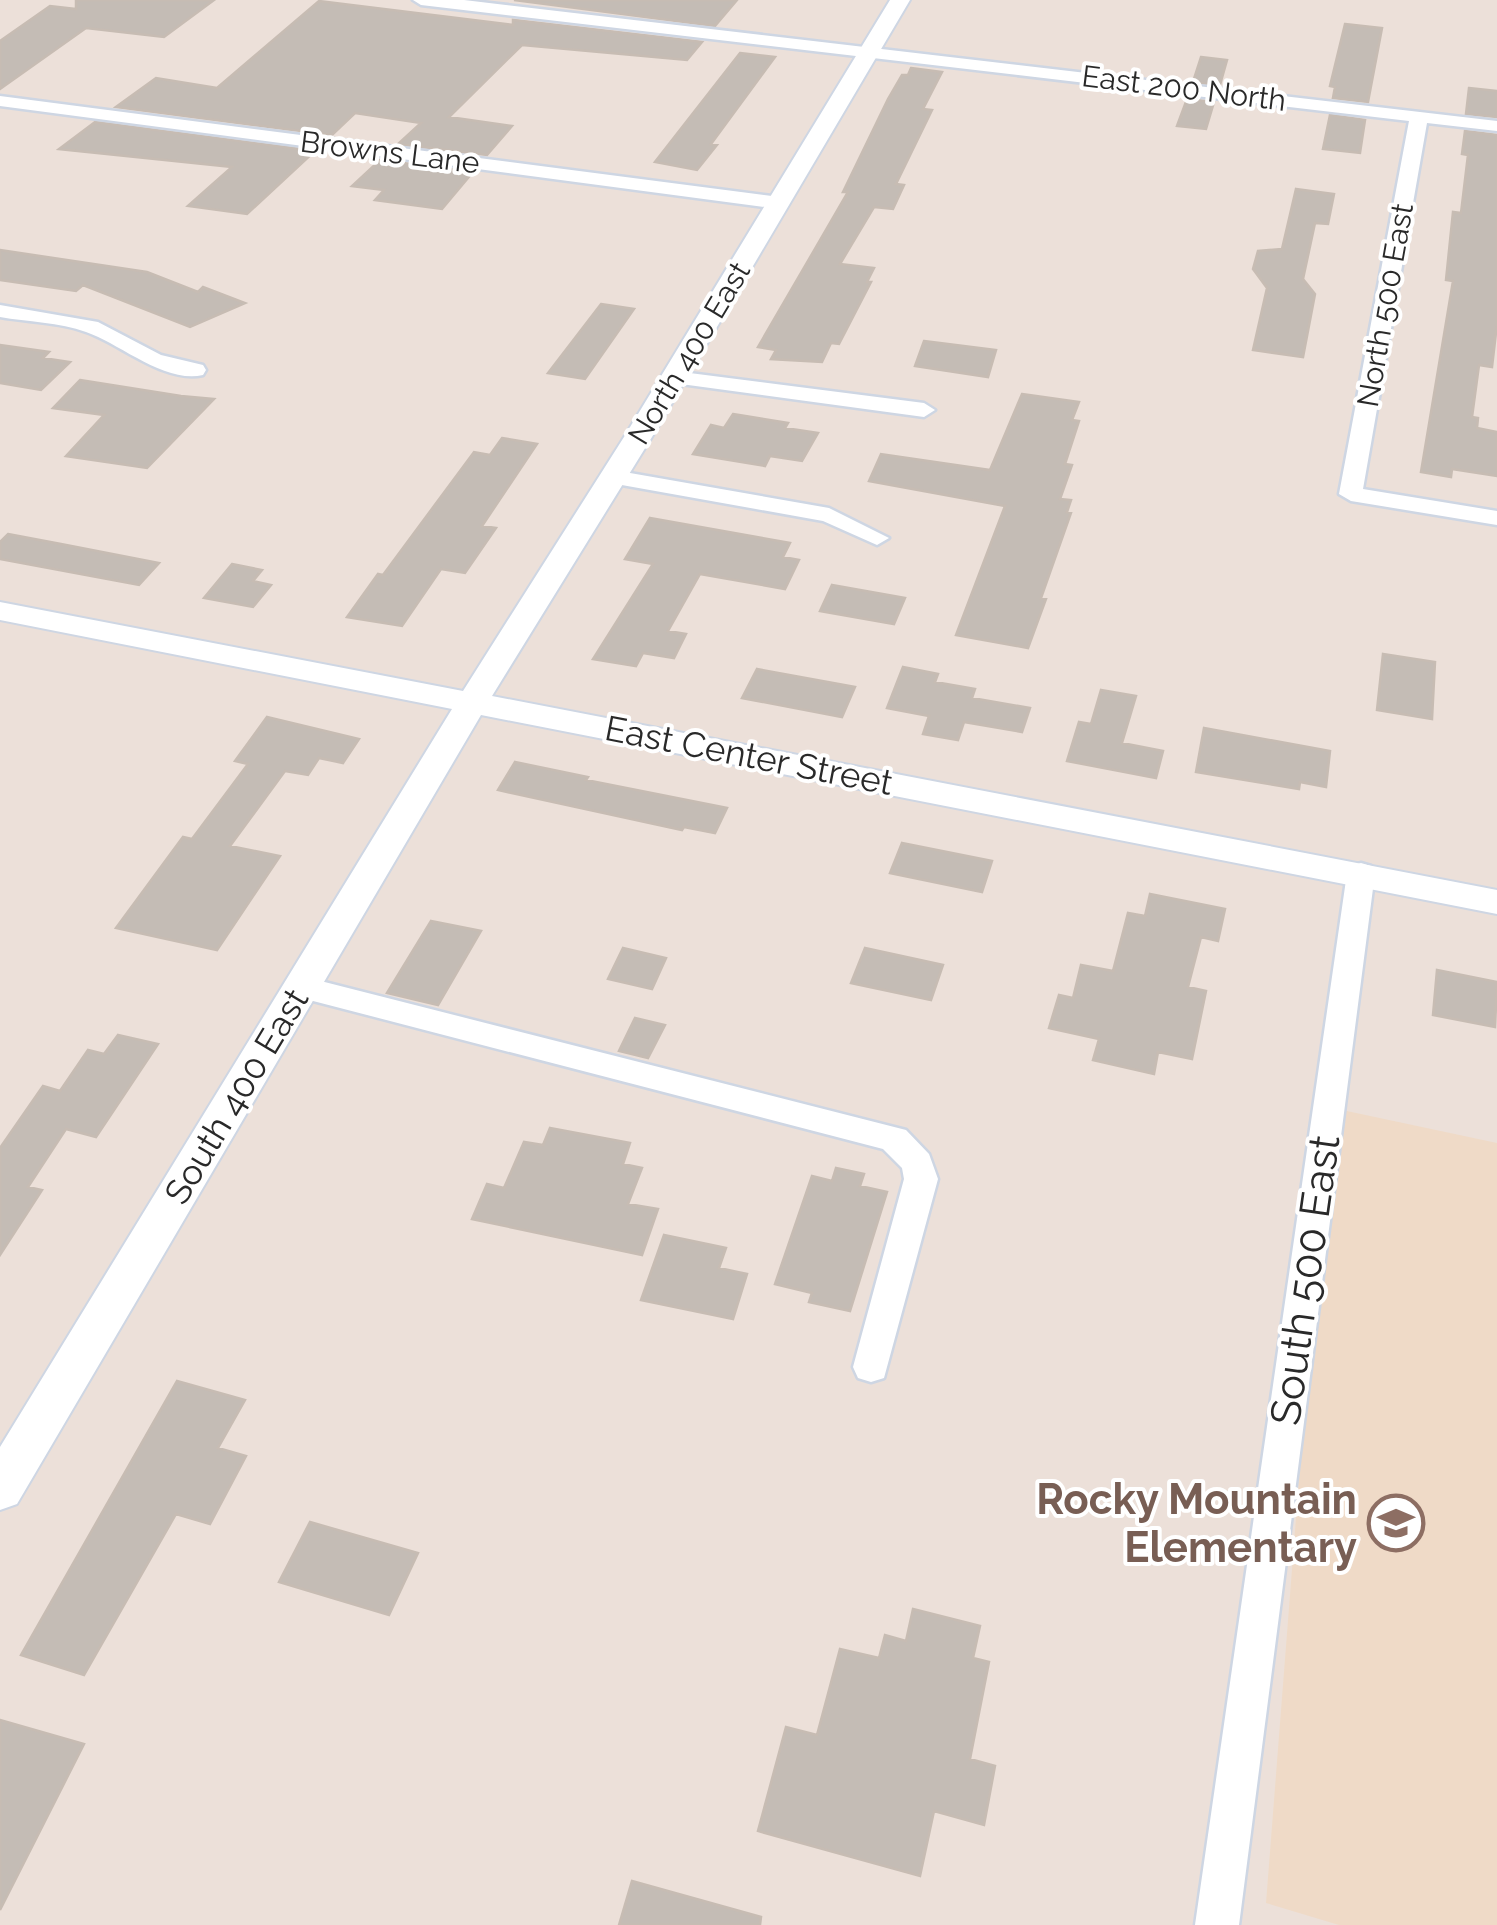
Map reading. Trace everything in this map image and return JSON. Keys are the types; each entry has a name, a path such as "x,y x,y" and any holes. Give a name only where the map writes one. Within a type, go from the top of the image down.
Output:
{"street":[{"name":"East 200 North","path":"420,0 1497,126"},
{"name":"North 400 East","path":"472,703 780,203 900,0"},
{"name":"Browns Lane","path":"0,100 780,203"},
{"name":"North 500 East","path":"1419,116 1351,494 1497,518"},
{"path":"0,311 92,326 154,359 195,370"},
{"path":"674,377 924,410"},
{"path":"613,477 828,515 876,538"},
{"name":"East Center Street","path":"0,611 1497,902"},
{"name":"South 400 East","path":"0,1489 472,703"},
{"name":"South 500 East","path":"1217,1925 1360,874"},
{"path":"301,986 894,1139 917,1163 921,1179 871,1367"}],"shaded area":[{"name":"Rocky Mountain Elementary","path":"1328,1107 1497,1143 1497,1925 1339,1925 1266,1903"}],"building":[{"path":"76,0 214,0 164,37 86,28 0,89 0,41 50,6 76,9"},
{"path":"514,0 737,0 715,26"},
{"path":"319,1 513,25 513,20 702,42 687,60 522,45 449,117 512,126 487,155 398,144 421,123 355,113 332,135 116,107 156,78 217,88"},
{"path":"1345,24 1382,28 1368,102 1333,98 1335,87 1330,86"},
{"path":"740,53 775,57 711,144 717,145 697,170 655,162"},
{"path":"1201,57 1227,60 1220,85 1193,82"},
{"path":"911,68 942,72 923,109 932,110 896,184 904,185 893,209 874,207 840,264 874,268 867,282 871,282 839,344 831,343 822,362 771,359 776,350 758,347 848,192 843,192 888,99 902,75 908,75"},
{"path":"1469,88 1497,91 1497,117 1466,114"},
{"path":"1187,99 1214,102 1206,129 1177,126"},
{"path":"1330,115 1365,120 1360,153 1323,149"},
{"path":"95,122 315,151 247,214 188,206 232,167 59,149"},
{"path":"1465,131 1497,135 1497,324 1492,367 1479,365 1472,417 1478,418 1477,428 1497,432 1497,476 1452,469 1451,477 1421,472 1453,281 1446,280 1453,212 1461,213 1468,155 1462,154"},
{"path":"380,160 473,172 442,209 375,200 384,190 352,186"},
{"path":"1296,189 1334,194 1328,224 1315,223 1303,279 1315,294 1303,357 1253,350 1267,288 1253,269 1258,251 1282,249"},
{"path":"0,250 147,272 198,292 203,287 245,303 190,327 83,285 76,291 0,280"},
{"path":"601,304 634,309 585,379 548,373"},
{"path":"924,341 996,350 988,377 915,366"},
{"path":"0,345 49,352 43,358 70,362 41,390 0,383"},
{"path":"80,380 214,399 147,468 66,456 104,415 53,408"},
{"path":"1022,394 1079,402 1072,420 1079,421 1065,464 1072,465 1060,499 1071,500 1067,512 1071,513 1028,648 956,635 1005,506 869,481 881,454 990,470"},
{"path":"733,414 788,423 785,428 818,433 802,461 770,456 765,466 693,454 711,425 724,428"},
{"path":"502,438 537,444 482,526 496,528 465,573 441,569 402,626 347,617 474,452 490,455"},
{"path":"650,518 790,543 783,557 799,560 785,589 700,574 668,631 686,634 674,658 643,653 636,666 593,659 653,564 625,559"},
{"path":"8,534 159,563 139,585 0,559 0,542"},
{"path":"232,564 262,570 253,581 271,585 253,607 204,598"},
{"path":"832,585 905,598 894,624 820,611"},
{"path":"1383,654 1435,662 1432,719 1377,710"},
{"path":"903,667 938,674 935,682 975,689 972,698 1030,708 1022,732 964,722 958,740 923,734 929,716 887,708"},
{"path":"757,669 855,687 842,717 742,698"},
{"path":"1101,690 1136,696 1122,743 1163,751 1156,778 1067,761 1079,722 1091,724"},
{"path":"267,717 359,739 343,763 319,758 308,775 285,771 230,846 280,856 217,950 116,928 183,837 192,839 248,764 235,761"},
{"path":"1204,728 1330,751 1326,787 1300,782 1299,789 1196,772"},
{"path":"515,762 727,808 715,833 684,827 682,830 498,790"},
{"path":"902,843 992,861 982,892 890,873"},
{"path":"1150,894 1225,909 1218,941 1201,937 1188,987 1206,991 1192,1059 1158,1052 1154,1074 1093,1060 1099,1039 1049,1028 1059,995 1073,998 1081,965 1113,971 1128,913 1145,916"},
{"path":"431,921 481,931 438,1005 387,993"},
{"path":"623,948 666,958 652,989 608,979"},
{"path":"865,948 943,965 931,1000 851,983"},
{"path":"1437,970 1497,982 1495,1027 1433,1015"},
{"path":"635,1018 665,1025 648,1058 619,1051"},
{"path":"118,1035 158,1044 96,1137 66,1129 28,1187 42,1190 0,1255 0,1148 43,1086 60,1091 88,1050 104,1054"},
{"path":"550,1128 630,1143 623,1164 642,1168 628,1204 658,1209 642,1255 472,1219 487,1184 504,1188 524,1142 543,1145"},
{"path":"836,1168 864,1174 860,1186 887,1192 850,1311 809,1302 812,1293 775,1284 812,1176 832,1181"},
{"path":"664,1235 726,1248 719,1268 747,1274 733,1319 641,1300"},
{"path":"177,1381 245,1400 218,1448 246,1456 210,1524 176,1514 84,1675 21,1655"},
{"path":"310,1522 418,1553 389,1615 279,1582"},
{"path":"913,1609 980,1626 973,1658 989,1662 970,1759 995,1766 984,1825 934,1811 920,1876 758,1831 786,1727 817,1735 840,1649 879,1658 885,1635 906,1641"},
{"path":"0,1720 84,1744 0,1910"},
{"path":"632,1881 761,1917 760,1925 619,1925"}],"place":[{"name":"Rocky Mountain Elementary","path":"1396,1523"}]}
